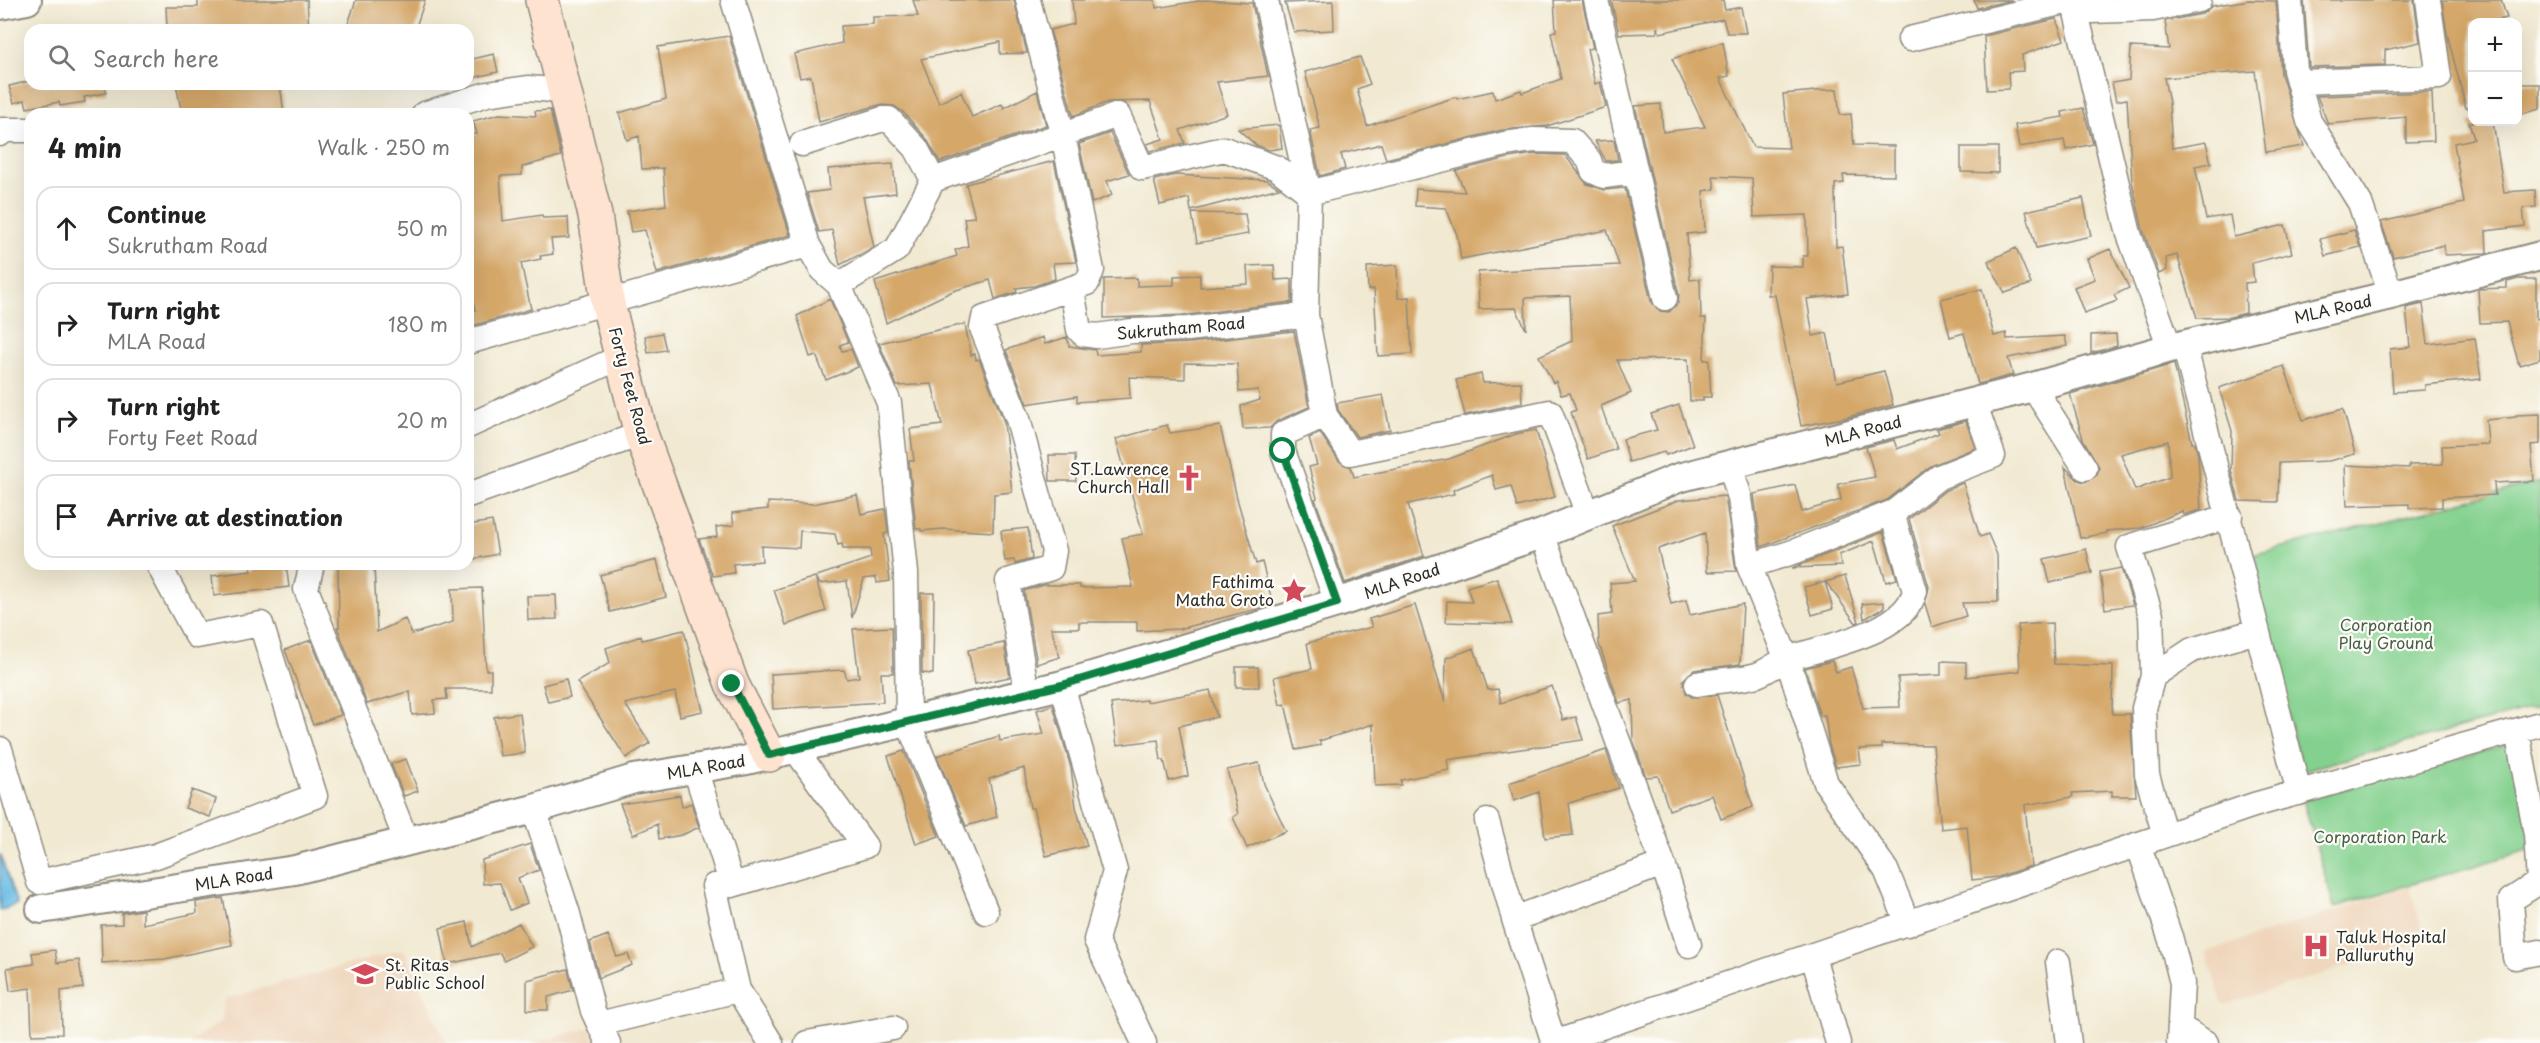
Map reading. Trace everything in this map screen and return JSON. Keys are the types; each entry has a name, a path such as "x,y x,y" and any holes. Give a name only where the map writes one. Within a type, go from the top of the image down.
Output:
{"main road":[{"name":"Forty Feet Road","path":"542,0 595,215 608,304 641,434 732,684 782,752"}],"street":[{"path":"0,5 27,0"},
{"path":"733,0 808,245 822,270 839,285 889,403 906,573 908,722 986,912"},
{"path":"1027,693 1008,581 1051,568 1054,551 1018,419 982,328 984,318 1072,290 1087,283 1092,270 1063,136 1028,0"},
{"path":"1266,0 1309,193 1306,315 1325,415 1350,453 1550,412 1588,515"},
{"path":"1596,0 1665,298"},
{"path":"1910,39 2073,0"},
{"path":"2199,0 2153,9 2091,11 2073,0 2129,234 2177,346 2230,516 2299,793"},
{"path":"2290,0 2298,82 2310,121 2360,203 2391,296"},
{"path":"2298,82 2439,77 2428,0"},
{"path":"443,108 487,94 528,88 566,91"},
{"path":"839,285 897,249 933,180 1118,115 1142,168 1224,149 1277,168 1309,193"},
{"path":"802,144 883,119 890,119 916,148 933,180"},
{"path":"0,134 1,130 24,130"},
{"path":"1309,193 1533,140 1572,141 1589,160 1593,171 1604,176 1635,172"},
{"path":"474,340 608,304 808,245"},
{"name":"MLA Road","path":"41,909 295,870 534,809 634,779 782,752 1062,685 1337,603 1542,534 1678,478 2032,387 2177,346 2391,296 2540,256"},
{"name":"Sukrutham Road","path":"1072,290 1079,330 1083,334 1097,336 1132,331 1188,329 1306,315"},
{"path":"474,423 623,356"},
{"path":"2032,387 2085,468"},
{"path":"1749,566 1796,551 1892,513 1939,477 1993,456 1974,402"},
{"path":"1325,415 1283,434 1283,451 1337,603"},
{"path":"474,493 641,434"},
{"path":"1730,465 1740,498 1749,566 1787,659 1826,783 1886,870 1908,924"},
{"path":"1697,684 1756,675 1787,659 1834,646 1892,622 1912,603 1915,591 1892,513"},
{"path":"2165,835 2147,775 2144,708 2153,676 2151,615 2129,547 2230,516"},
{"path":"1542,534 1663,864 1689,945"},
{"path":"0,749 39,882 156,855 315,796 261,624 197,636 161,570"},
{"path":"311,570 306,590 407,842"},
{"path":"2153,676 2192,650 2257,631"},
{"path":"1062,685 1115,871 1096,940 1144,1043"},
{"path":"1487,821 1514,920 1554,1043 2254,805 2540,724"},
{"path":"2517,730 2536,834 2539,882 2511,900 2515,957 2540,952"},
{"path":"771,1043 738,990 714,886 732,885 866,846 782,752"},
{"path":"695,769 732,885"},
{"path":"534,809 568,914 592,1011 604,1034 738,990"},
{"path":"2138,844 2171,940 2182,983 2179,1035 2206,1043"},
{"path":"1514,920 1663,864"},
{"path":"1813,956 1838,1043"},
{"path":"2058,962 2068,1043"},
{"path":"807,1043 893,1028"}],"shaded area":[{"name":"Taluk Hospital Palluruthy","path":"2409,887 2426,941 2223,1005 2206,952"},
{"name":"St. Ritas Public School","path":"404,949 446,1043 188,1043 222,1021 225,999"},
{"path":"590,1028 595,1043 532,1043"}],"green space":[{"name":"Corporation Play Ground","path":"2540,482 2540,706 2302,771 2248,556"},
{"name":"Corporation Park","path":"2519,742 2535,848 2334,907 2303,800"}],"water":[{"path":"0,854 17,904 0,911"}],"building":[{"path":"198,0 307,0 309,24 167,24 166,7 198,7"},
{"path":"356,0 425,0 417,24 348,24"},
{"path":"913,0 1014,0 1027,53 1000,54 1000,42 921,59 939,103 961,92 972,117 1002,104 1004,108 1037,91 1046,125 940,162 926,138 903,112 894,106 879,105 819,122 811,76 800,78 794,54 842,43 841,26 873,24 873,17 918,16"},
{"path":"1072,0 1155,0 1156,8 1205,0 1252,3 1268,76 1217,82 1227,114 1180,130 1185,143 1150,151 1147,144 1163,139 1150,101 1108,102 1073,116 1050,30 1074,24"},
{"path":"1554,0 1582,0 1593,48 1587,49 1595,84 1600,82 1606,107 1547,126 1502,130 1386,159 1381,144 1341,154 1345,169 1320,176 1310,130 1320,128 1305,72 1360,57 1370,84 1357,89 1367,126 1456,97 1457,99 1493,91 1495,99 1521,90 1522,93 1561,79 1551,32 1556,31"},
{"path":"1611,0 1723,0 1725,10 1741,7 1746,33 1727,33 1723,19 1660,33 1657,27 1657,33 1619,34"},
{"path":"1974,0 2012,0 1977,8"},
{"path":"2249,0 2276,1 2281,74 2304,146 2266,152 2255,71 2164,78 2169,103 2172,148 2206,142 2211,163 2195,166 2206,219 2230,215 2234,237 2285,225 2292,253 2252,263 2254,282 2245,283 2246,313 2230,317 2197,318 2177,255 2166,258 2167,270 2159,274 2143,230 2132,182 2127,99 2116,101 2112,83 2129,80 2131,47 2169,49 2165,21 2202,14 2212,6"},
{"path":"2304,0 2414,0 2420,42 2385,50 2385,65 2309,67"},
{"path":"2442,0 2501,0 2507,18 2468,18 2468,108 2466,108 2447,33"},
{"path":"1333,1 1334,30 1294,32 1285,3"},
{"path":"2056,19 2064,40 2022,55 2023,71 2008,72 2009,89 1987,90 1984,36"},
{"path":"729,36 790,235 657,273 645,230 631,232 627,211 666,205 663,168 642,169 639,136 627,140 619,113 666,99 658,47"},
{"path":"1723,42 1729,76 1720,78 1753,147 1789,148 1783,94 1837,89 1840,115 1851,114 1854,145 1894,146 1894,176 1843,175 1844,183 1835,184 1836,247 1842,246 1848,294 1807,299 1813,336 1827,333 1837,382 1884,371 1893,405 1801,426 1775,295 1768,295 1769,266 1803,267 1803,256 1808,256 1807,215 1754,217 1752,178 1713,176 1715,189 1703,191 1705,232 1687,234 1690,280 1700,279 1701,318 1706,318 1704,360 1709,360 1711,397 1703,397 1703,401 1690,401 1688,359 1617,360 1631,393 1601,406 1616,449 1588,459 1571,412 1576,410 1570,393 1561,395 1556,381 1553,383 1539,356 1572,341 1570,296 1525,298 1526,330 1516,308 1479,309 1478,272 1619,265 1607,230 1461,259 1457,235 1446,208 1415,206 1416,189 1465,192 1456,171 1534,154 1565,155 1587,184 1605,190 1625,188 1651,301 1660,311 1669,312 1678,303 1679,295 1635,106 1661,104 1663,132 1705,127 1672,59"},
{"path":"494,54 498,72 474,78 474,59"},
{"path":"24,82 24,90 106,90 106,93 84,97 85,102 60,106 59,102 27,108 25,100 14,103 9,86"},
{"path":"2522,84 2540,84 2540,109 2522,114"},
{"path":"177,90 281,90 283,108 181,108"},
{"path":"2432,92 2434,141 2406,142 2406,117 2328,124 2317,96"},
{"path":"2083,108 2093,144 2066,150 2064,140 2019,147 2015,125 2063,117 2062,112"},
{"path":"550,110 561,156 522,167 522,175 500,176 503,221 542,215 543,218 568,217 569,238 551,239 553,254 521,263 531,309 474,325 474,134 477,134 474,121 499,114 536,116 535,111"},
{"path":"1279,125 1282,148 1269,150 1256,145 1238,129"},
{"path":"2470,126 2494,126 2504,192 2535,190 2536,207 2523,208 2525,226 2486,231 2487,253 2445,255 2444,245 2393,257 2381,222 2464,203 2454,143 2474,139"},
{"path":"1110,133 1129,174 1107,181 1112,195 1092,203 1079,144"},
{"path":"1614,140 1618,160 1606,161 1595,141"},
{"path":"1961,147 1998,147 1998,173 1961,172"},
{"path":"1054,161 1076,262 1053,263 1055,279 1034,286 1016,288 1017,292 995,299 990,280 953,291 886,323 875,282 957,256 955,250 968,246 964,218 975,217 966,184"},
{"path":"893,164 896,193 863,197 874,247 840,265 832,230 819,232 807,193 830,190 828,169"},
{"path":"1176,175 1267,180 1279,188 1191,211 1189,198 1160,205 1154,180"},
{"path":"2083,198 2091,236 2036,248 2026,211"},
{"path":"1192,213 1245,214 1248,234 1197,243"},
{"path":"2354,230 2360,247 2325,256 2320,239"},
{"path":"2016,248 2031,284 2005,293 1988,261"},
{"path":"2110,249 2129,288 2114,295 2117,301 2084,313 2074,287 2095,279 2087,259"},
{"path":"1274,265 1275,280 1292,279 1292,302 1187,315 1104,318 1104,279 1137,278 1137,286 1174,285 1174,276 1200,275 1200,287 1248,284 1247,266"},
{"path":"1397,265 1398,298 1409,297 1412,354 1378,356 1374,289 1368,290 1367,267"},
{"path":"2518,279 2536,279 2536,319 2540,318 2540,359 2519,365 2507,322 2480,323 2478,289 2507,288 2507,282"},
{"path":"1982,289 1994,336 2006,333 2007,339 2065,336 2067,346 2008,358 2013,375 1978,384 1964,333 1950,337 1941,299"},
{"path":"830,299 848,342 840,345 842,351 851,349 858,367 826,380 816,355 810,357 797,316"},
{"path":"2423,304 2428,344 2475,338 2481,379 2425,385 2425,390 2393,392 2390,349 2410,347 2406,308"},
{"path":"965,324 971,355 975,354 976,360 979,359 1004,422 1012,492 994,494 993,532 943,529 921,531 921,529 916,529 909,461 914,461 910,429 942,425 932,384 897,386 879,343"},
{"path":"1294,331 1309,407 1277,421 1270,428 1243,429 1241,406 1260,400 1258,390 1239,392 1237,364 1185,363 1185,379 1129,377 1130,398 1077,402 1077,396 1027,404 1006,350 1043,337 1045,344 1067,337 1069,346 1095,350 1096,355 1141,352 1141,345 1190,343"},
{"path":"662,333 666,350 648,353 645,336"},
{"path":"2116,334 2117,346 2091,353 2091,335"},
{"path":"2174,364 2192,443 2195,443 2198,455 2201,510 2183,515 2182,511 2141,528 2106,531 2107,533 2080,538 2065,467 2078,480 2085,482 2097,475 2099,467 2083,439 2070,394","holes":["2168,441 2170,477 2135,490 2121,454"]},
{"path":"2284,366 2303,420 2343,409 2355,454 2329,461 2279,463 2278,502 2239,501 2231,470 2232,431 2219,388"},
{"path":"1481,374 1483,383 1521,382 1522,403 1465,415 1456,380"},
{"path":"1383,395 1390,430 1357,437 1338,410 1337,403"},
{"path":"1679,405 1693,445 1666,455 1664,452 1629,462 1623,439 1657,430 1651,414"},
{"path":"2540,414 2540,444 2531,445 2534,481 2494,483 2495,495 2442,498 2442,507 2409,508 2409,504 2347,506 2345,465 2409,468 2409,465 2443,464 2442,446 2488,444 2486,420"},
{"path":"1966,421 1975,448 1931,466 1887,500 1761,547 1754,494 1795,485 1802,512 1841,500 1838,484 1875,477 1866,447 1894,440 1897,449 1939,433 1937,429"},
{"path":"1167,425 1170,433 1220,426 1256,564 1262,562 1273,605 1179,629 1137,631 1137,622 1079,622 1079,628 1051,628 1060,657 1037,664 1024,591 1044,585 1080,585 1080,588 1133,587 1122,538 1143,534 1116,439"},
{"path":"1536,430 1555,497 1517,507 1511,486 1496,490 1492,475 1453,490 1454,494 1408,504 1424,556 1345,583 1315,499 1317,498 1309,467 1317,465 1309,438 1320,433 1339,461 1351,467 1354,477 1449,459 1516,434"},
{"path":"1049,455 1075,455 1076,481 1050,481"},
{"path":"1963,483 1980,537 1988,534 1997,555 1998,602 1962,603 1966,616 1932,627 1925,604 1929,587 1909,519 1946,490"},
{"path":"857,495 861,514 885,509 888,533 884,534 890,581 877,583 876,577 864,579 852,618 847,581 819,584 817,576 871,558 870,549 843,549 842,544 838,545 835,534 800,531 799,548 761,546 762,561 733,564 734,573 713,576 699,539 717,537 716,527 734,525 732,513 768,509 768,502 813,504"},
{"path":"1725,496 1736,571 1707,572 1705,533 1658,549 1671,604 1686,600 1690,615 1743,604 1740,664 1694,670 1683,680 1686,693 1692,697 1717,695 1753,807 1721,819 1712,795 1669,810 1658,776 1646,777 1633,740 1632,700 1619,703 1599,644 1598,616 1612,614 1610,583 1635,581 1612,526 1679,500"},
{"path":"492,521 498,554 474,559 474,524"},
{"path":"1028,528 1032,559 1015,564 1014,560 1005,561 1001,531"},
{"path":"1883,532 1897,579 1886,582 1874,541 1839,555 1842,566 1792,568"},
{"path":"2086,549 2092,573 2050,583 2044,559"},
{"path":"657,560 666,597 610,612 600,575"},
{"path":"2121,568 2133,605 2105,609 2100,572"},
{"path":"287,570 289,587 214,596 212,576 251,571"},
{"path":"338,570 374,570 377,632 405,619 412,634 453,622 452,589 482,588 486,670 491,670 491,689 446,689 447,699 434,700 435,713 412,715 410,691 367,704 337,627 339,627"},
{"path":"1845,576 1859,622 1856,623 1826,582"},
{"path":"815,577 826,611 786,625 774,590"},
{"path":"1497,578 1512,624 1446,622 1447,601 1472,602 1467,587"},
{"path":"1825,582 1833,609 1812,615 1804,587"},
{"path":"921,593 934,593 933,674 922,673"},
{"path":"556,595 557,619 528,620 527,596"},
{"path":"1884,602 1884,608 1864,619 1862,604"},
{"path":"1415,605 1445,702 1446,658 1474,648 1488,690 1498,689 1501,703 1552,686 1563,720 1576,717 1583,740 1447,760 1449,770 1401,780 1401,785 1375,786 1373,724 1319,741 1321,745 1296,750 1285,704 1280,705 1274,677 1312,669 1307,643 1372,627 1369,619"},
{"path":"2052,623 2054,664 2113,666 2112,714 2130,714 2136,796 2112,796 2112,791 2072,793 2073,797 2025,805 2031,866 1998,877 1972,880 1967,826 1941,829 1933,745 1882,744 1882,748 1859,749 1861,764 1836,767 1829,745 1825,715 1820,716 1805,668 1832,661 1836,672 1851,667 1863,708 1900,707 1898,677 1941,675 1941,661 1966,662 1966,677 2020,671 2018,625"},
{"path":"892,627 893,673 881,673 883,702 773,709 771,674 844,670 847,679 859,677 853,629"},
{"path":"684,630 703,711 680,716 675,692 625,704 650,743 626,758 577,682 610,663 606,648 641,636 642,640"},
{"path":"311,640 341,715 313,725 285,650"},
{"path":"1004,643 1010,677 975,684 968,650"},
{"path":"1236,667 1258,667 1259,687 1236,687"},
{"path":"566,679 570,697 548,702 543,685"},
{"path":"1210,690 1217,717 1179,726 1188,776 1169,781 1164,760 1161,760 1158,740 1117,745 1111,704 1146,700 1147,702"},
{"path":"1053,705 1071,768 1076,807 1087,846 1046,856 1033,808 1030,808 1024,768 989,779 997,817 966,826 937,756 999,736 1000,741 1044,734 1037,710"},
{"path":"520,713 525,753 500,756 494,717"},
{"path":"1606,750 1619,788 1569,803 1573,835 1545,838 1539,792 1514,801 1509,783"},
{"path":"904,751 939,836 916,844 888,756"},
{"path":"406,759 418,791 404,796 391,764"},
{"path":"1259,763 1264,784 1286,831 1247,848 1233,817 1238,814 1227,770"},
{"path":"192,790 216,799 210,817 185,808"},
{"path":"680,795 682,807 691,803 699,827 682,835 659,839 657,824 633,835 620,804"},
{"path":"530,844 539,870 518,878 527,903 510,910 500,883 483,884 482,860"},
{"path":"223,898 232,945 165,959 102,963 101,925 122,924 122,913 143,910 143,924 197,913 196,902"},
{"path":"467,922 472,947 519,923 532,947 504,961 500,953 447,964 440,928"},
{"path":"608,935 617,957 628,954 632,965 599,978 590,942"},
{"path":"55,950 57,963 79,960 83,988 61,991 62,1034 32,1035 30,988 10,991 7,968 34,964 32,953"},
{"path":"568,969 573,990 548,997 548,1010 527,1010 527,980"}],"place":[{"name":"ST.Lawrence Church Hall","path":"1189,478"},
{"name":"Fathima Matha Groto","path":"1294,591"},
{"name":"Taluk Hospital Palluruthy","path":"2316,946"},
{"name":"St. Ritas Public School","path":"365,974"}],"route":[{"path":"732,684 769,755 1062,685 1337,603 1283,451"}]}
